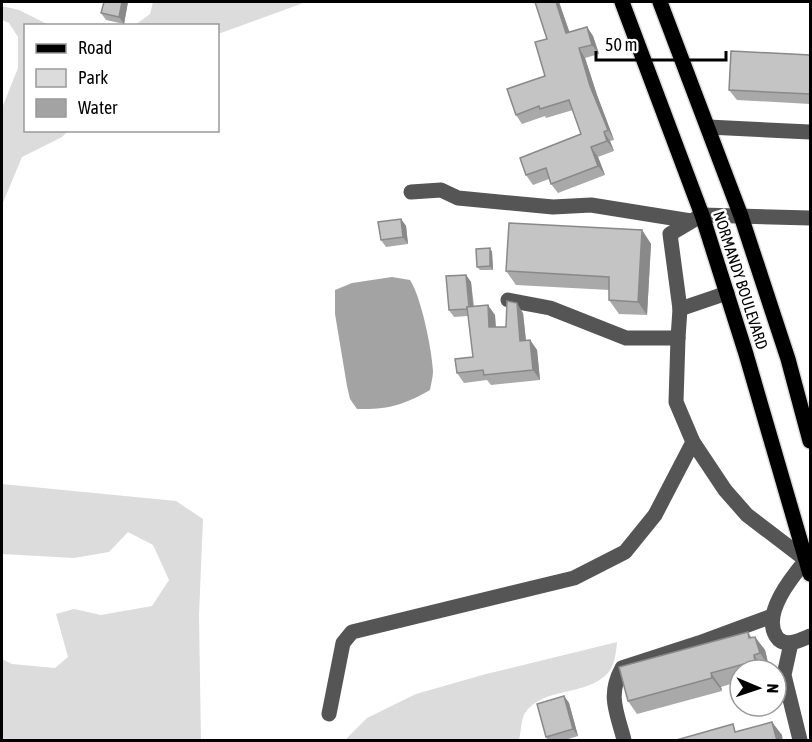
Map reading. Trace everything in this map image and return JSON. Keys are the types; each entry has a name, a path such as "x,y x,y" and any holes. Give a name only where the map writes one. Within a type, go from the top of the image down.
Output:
{"main road":[{"name":"NORMANDY BOULEVARD","path":"622,2 697,218 727,293 809,564"},
{"name":"NORMANDY BOULEVARD","path":"660,2 741,216 788,359 810,441"}],"street":[{"path":"708,127 810,132"},
{"path":"411,192 441,190 458,198 553,207 591,205 697,218 741,216 810,218"},
{"path":"697,218 670,234 680,309 676,402 693,442 725,490 747,515 809,564 790,580 772,616 773,629 777,638 782,642 791,643 810,636"},
{"path":"680,309 727,293"},
{"path":"508,300 550,308 626,338 678,338"},
{"path":"329,714 343,643 352,632 574,578 625,552 655,515 693,442"},
{"path":"624,741 614,704 615,682 622,668 699,644 772,616"},
{"path":"791,643 784,675 800,741"}],"green space":[{"path":"153,2 306,2 219,34 219,24 136,24 150,14"},
{"path":"2,6 19,10 47,24 24,24 24,132 67,132 62,137 22,157 2,205 2,108 18,68 18,37 9,23 2,20"},
{"path":"2,484 176,501 203,519 199,615 201,740 2,740 2,659 12,664 55,668 68,657 56,614 74,609 101,615 152,606 169,580 153,545 128,532 109,552 74,558 2,554"},
{"path":"617,642 614,662 608,673 599,681 588,686 554,695 533,705 525,713 519,740 347,740 367,718 416,694 486,674"}],"water":[{"path":"392,277 410,280 418,298 432,362 430,390 395,406 357,409 350,399 347,386 335,314 335,290 352,283"}],"building":[{"path":"104,2 122,2 119,17 101,13"},
{"path":"535,2 556,2 566,33 587,27 592,45 579,48 590,86 608,130 604,132 607,141 591,147 598,166 551,184 546,168 526,175 520,158 581,134 569,100 540,109 539,106 516,115 507,89 545,76 535,42 547,39"},
{"path":"731,51 810,55 810,94 729,90"},
{"path":"401,219 403,237 381,240 378,222"},
{"path":"509,223 642,230 638,302 609,300 609,277 506,271"},
{"path":"490,248 490,266 477,267 476,249"},
{"path":"466,275 469,307 449,310 446,276"},
{"path":"507,301 517,303 520,341 530,340 533,370 484,375 483,370 457,373 455,359 473,357 467,307 488,305 489,327 506,327"},
{"path":"748,632 749,638 755,637 760,653 754,655 754,658 728,658 728,668 711,673 712,678 628,701 619,667"},
{"path":"564,696 573,729 546,737 537,704"},
{"path":"772,722 777,741 673,741 733,724 735,732"}]}
